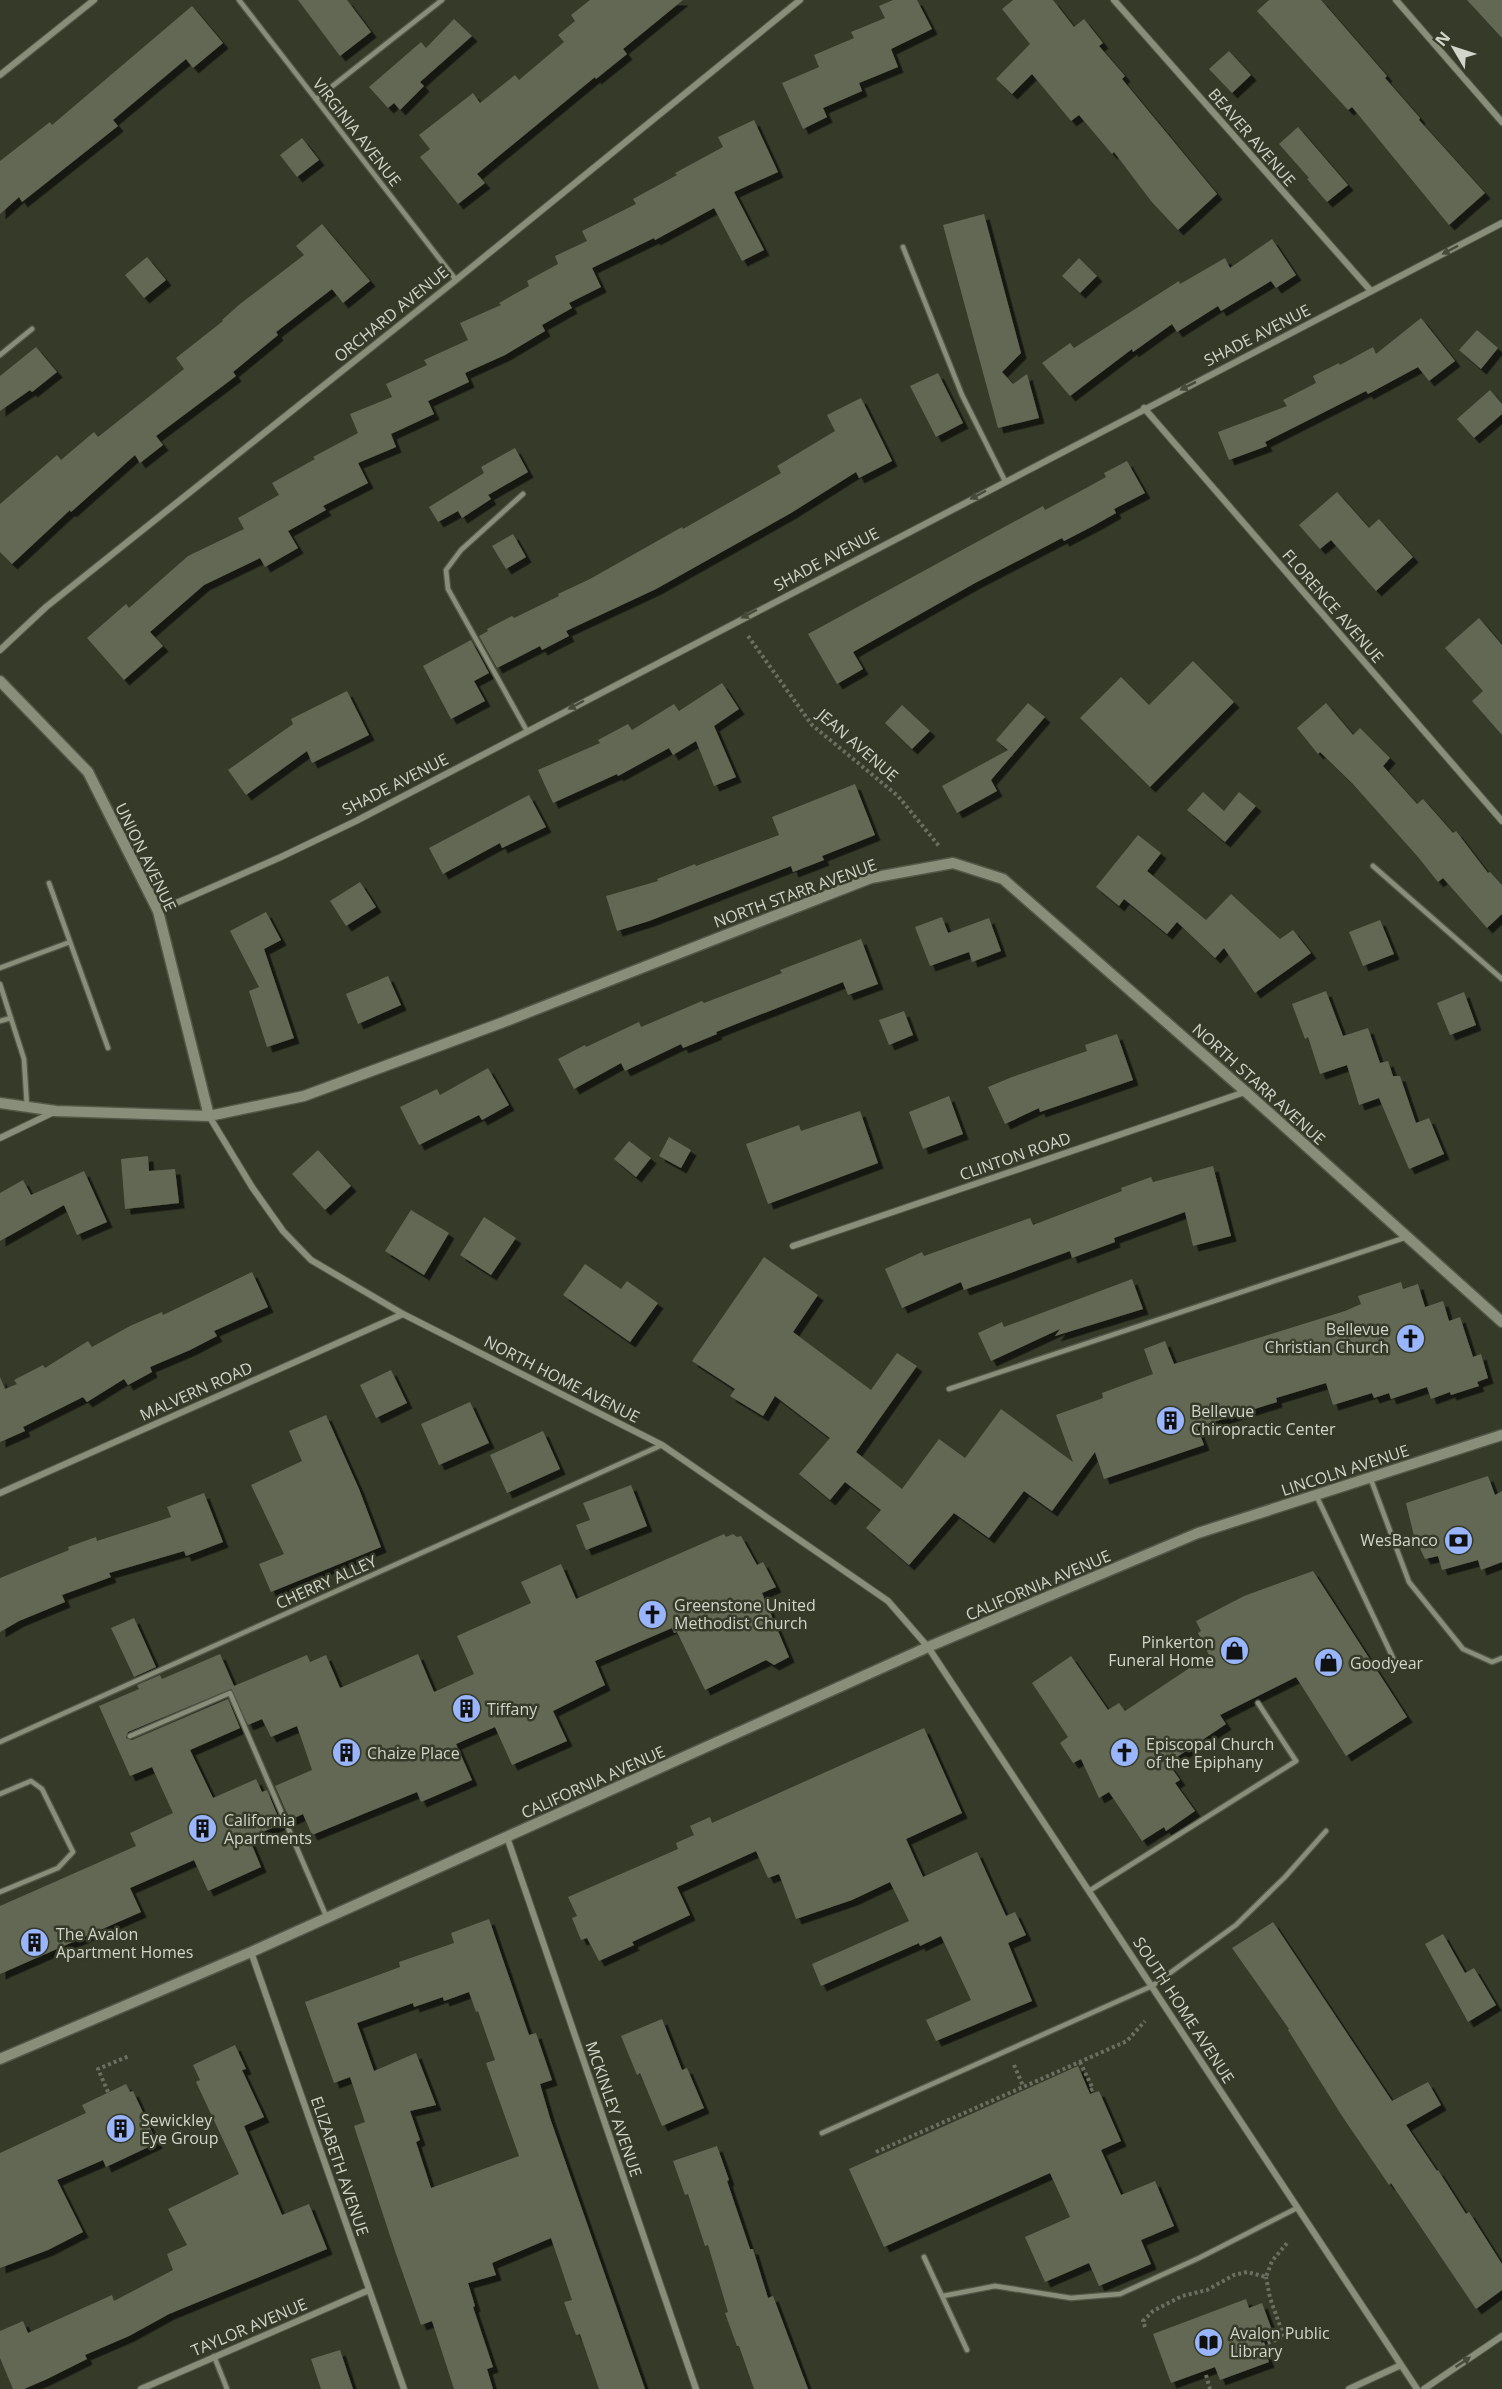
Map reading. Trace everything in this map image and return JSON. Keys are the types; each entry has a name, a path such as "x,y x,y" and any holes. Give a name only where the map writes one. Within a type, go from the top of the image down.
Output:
{"street":[{"path":"0,75 94,0"},
{"name":"ORCHARD AVENUE","path":"0,650 46,607 456,280 800,0"},
{"name":"BEAVER AVENUE","path":"1114,0 1371,291"},
{"path":"1396,0 1502,122"},
{"name":"SHADE AVENUE","path":"158,911 356,821 1502,223"},
{"name":"FLORENCE AVENUE","path":"1144,408 1502,822"},
{"name":"UNION AVENUE","path":"0,681 88,772 158,911 209,1116"},
{"name":"NORTH STARR AVENUE","path":"0,1103 56,1111 209,1116 304,1096 501,1023 871,878 953,863 1003,879 1246,1092 1502,1322"},
{"name":"CLINTON ROAD","path":"793,1246 1246,1092"},
{"path":"0,1138 56,1111"},
{"name":"NORTH HOME AVENUE","path":"209,1116 252,1187 283,1230 311,1260 403,1314 662,1445 888,1601 928,1647"},
{"name":"MALVERN ROAD","path":"0,1493 403,1314"},
{"name":"LINCOLN AVENUE","path":"1198,1533 1502,1435"},
{"name":"CALIFORNIA AVENUE","path":"0,2059 251,1952 928,1647 1198,1533"},
{"name":"SOUTH HOME AVENUE","path":"928,1647 1417,2389"},
{"name":"MCKINLEY AVENUE","path":"507,1837 696,2389"},
{"name":"ELIZABETH AVENUE","path":"251,1952 404,2389"},
{"name":"TAYLOR AVENUE","path":"141,2389 369,2290"},
{"path":"1424,2389 1502,2336"},
{"path":"1349,2389 1401,2365"}],"lane":[{"name":"VIRGINIA AVENUE","path":"239,0 456,280"},
{"path":"316,99 442,0"},
{"path":"903,247 962,395 1005,481"},
{"path":"0,355 32,329"},
{"path":"523,494 461,550 447,570 448,589 527,731"},
{"path":"1373,866 1502,979"},
{"path":"49,883 108,1048"},
{"path":"0,968 70,942"},
{"path":"0,984 24,1059 27,1107"},
{"path":"0,1021 11,1018"},
{"path":"949,1389 1407,1237"},
{"name":"CHERRY ALLEY","path":"0,1742 662,1445"},
{"path":"1370,1477 1409,1582 1463,1649 1492,1662 1502,1658"},
{"path":"1316,1495 1394,1660"},
{"path":"130,1736 230,1693 327,1918"},
{"path":"1089,1892 1296,1761 1258,1703"},
{"path":"0,1794 31,1781 42,1789 73,1852 58,1869 0,1892"},
{"path":"822,2133 1152,1986 1236,1926 1285,1877 1326,1831"},
{"path":"943,2296 994,2286 1071,2298 1120,2294 1199,2258 1297,2208"},
{"path":"924,2257 967,2350"},
{"path":"214,2356 227,2389"}],"path":[{"name":"JEAN AVENUE","path":"747,636 812,725 898,796 935,841"},
{"path":"876,2152 1127,2041 1145,2021"},
{"path":"1008,2050 1023,2086"},
{"path":"108,2092 98,2069 129,2056"},
{"path":"1080,2062 1093,2089 1089,2091"},
{"path":"1262,2345 1284,2337 1270,2298 1266,2277 1272,2261 1288,2242"},
{"path":"1144,2327 1143,2321 1153,2311 1182,2296 1207,2290 1234,2275 1246,2272 1266,2277"},
{"path":"1206,2375 1210,2389"}],"building":[{"path":"298,0 347,0 371,32 340,56"},
{"path":"590,0 683,0 623,49 627,54 596,79 595,77 477,174 485,183 458,204 420,157 430,149 419,135 473,93 480,103 515,75 519,80 564,42 558,35 575,21 571,15"},
{"path":"893,0 917,0 932,29 891,49 898,67 859,83 862,91 823,108 827,117 803,129 782,83 819,67 814,55 854,38 851,32 885,18 879,6"},
{"path":"1013,0 1053,0 1074,27 1084,19 1103,43 1099,46 1125,76 1122,79 1217,194 1178,230 1151,201 1114,152 1112,154 1079,115 1071,121 1032,74 1012,94 996,79 1030,44 1002,9"},
{"path":"1269,0 1321,0 1387,76 1385,78 1420,118 1419,120 1485,193 1449,225 1352,107 1348,110 1257,11"},
{"path":"1467,0 1502,0 1502,38"},
{"path":"192,6 223,43 193,68 186,59 113,120 118,126 22,202 19,197 0,214 0,161 50,122 52,125"},
{"path":"454,19 472,36 420,82 424,86 400,110 394,103 388,108 369,87 421,42 426,48"},
{"path":"1229,51 1251,75 1232,93 1209,69"},
{"path":"754,120 778,172 734,192 764,250 742,261 714,208 655,240 654,238 592,268 601,287 569,303 572,308 542,325 545,331 505,355 465,373 469,382 428,401 434,414 391,434 396,447 358,463 368,483 323,506 326,510 288,531 298,548 265,567 260,558 204,585 150,632 163,646 124,680 87,638 126,604 129,608 188,556 244,529 238,518 279,495 272,483 315,459 313,457 358,433 350,414 392,397 386,384 427,365 424,360 468,340 460,323 501,305 499,303 529,286 527,281 558,264 555,256 587,241 582,231 636,204 633,199 723,147 718,137"},
{"path":"1298,127 1348,185 1327,202 1279,144"},
{"path":"302,138 319,160 297,177 280,155"},
{"path":"984,214 1021,353 1002,372 1013,384 1027,374 1039,418 998,428 943,225"},
{"path":"322,224 370,281 343,303 332,289 276,332 278,335 233,372 236,376 156,436 163,445 140,463 135,455 71,512 70,510 12,564 0,552 0,504 57,455 61,460 94,432 98,437 184,369 176,358 223,321 240,304 304,255 296,246"},
{"path":"1272,239 1296,275 1276,288 1271,281 1221,311 1218,306 1177,332 1172,324 1133,352 1132,349 1070,396 1042,363 1070,343 1074,348 1179,281 1180,284 1225,258 1230,268"},
{"path":"147,257 166,280 144,298 125,275"},
{"path":"1079,258 1097,276 1080,293 1062,276"},
{"path":"1421,318 1455,361 1429,381 1418,367 1368,394 1366,391 1265,442 1267,446 1229,460 1218,432 1287,406 1283,400 1316,383 1313,376 1339,363 1340,365 1373,347 1376,354"},
{"path":"1477,330 1498,348 1481,369 1459,350"},
{"path":"36,347 57,372 32,392 30,390 0,411 0,376"},
{"path":"938,373 963,423 936,437 910,386"},
{"path":"1490,390 1502,404 1502,414 1474,438 1457,419"},
{"path":"861,398 892,461 859,478 856,472 791,513 656,589 566,631 569,636 542,650 540,646 497,668 479,636 488,631 487,629 559,596 558,594 590,579 682,527 683,529 781,473 777,466 835,431 827,415"},
{"path":"515,448 528,472 488,495 491,499 462,518 458,511 438,522 429,507 484,473 481,467"},
{"path":"1127,461 1145,493 1114,509 1116,513 1093,526 1064,541 1062,538 975,583 853,652 863,669 837,684 808,634 1043,506 1045,510 1088,487 1106,477 1104,473"},
{"path":"1337,492 1369,528 1379,519 1413,557 1376,591 1331,540 1320,549 1299,525"},
{"path":"513,534 526,557 506,569 492,546"},
{"path":"1479,618 1502,645 1502,735 1472,701 1483,691 1445,648"},
{"path":"471,640 489,673 474,681 485,701 451,719 423,666"},
{"path":"1193,661 1234,702 1150,787 1080,718 1121,677 1149,705"},
{"path":"722,683 739,709 714,726 736,777 714,786 696,741 673,755 669,748 618,776 617,774 553,803 538,770 600,743 598,740 628,724 632,730 674,704 679,711"},
{"path":"347,691 369,735 312,763 307,751 246,795 228,770 293,724 291,719"},
{"path":"1028,703 1045,717 991,780 997,791 957,813 942,786 1008,750 996,740"},
{"path":"1326,703 1353,735 1360,728 1390,758 1383,766 1417,804 1423,799 1453,833 1456,831 1488,873 1490,872 1502,885 1502,914 1487,928 1443,878 1438,882 1352,783 1320,752 1318,754 1297,728"},
{"path":"902,705 930,731 912,749 885,723"},
{"path":"855,784 875,835 822,856 824,860 793,872 791,866 649,921 617,931 606,896 658,881 657,879 695,864 696,866 779,835 772,817"},
{"path":"1203,792 1224,811 1239,792 1256,806 1225,842 1187,810"},
{"path":"529,795 546,827 502,848 500,843 443,874 429,848"},
{"path":"1138,835 1161,853 1147,871 1206,920 1231,894 1280,939 1293,930 1311,953 1255,993 1224,948 1215,958 1177,922 1167,934 1124,899 1119,906 1096,887"},
{"path":"360,882 376,907 346,926 330,901"},
{"path":"266,912 281,940 264,949 294,1038 267,1047 249,991 259,987 230,931"},
{"path":"942,917 948,933 989,918 1001,951 972,962 969,952 930,966 915,927"},
{"path":"1380,920 1394,954 1363,966 1349,932"},
{"path":"861,939 878,984 848,995 843,982 716,1032 717,1034 683,1048 681,1044 625,1071 621,1063 574,1089 558,1059 639,1022 641,1027 702,1001 704,1003 782,973 780,970"},
{"path":"388,976 401,1005 358,1024 346,994"},
{"path":"1326,991 1343,1036 1368,1028 1380,1063 1388,1061 1393,1076 1400,1076 1416,1123 1429,1118 1444,1154 1409,1169 1379,1098 1359,1105 1347,1065 1320,1074 1308,1037 1305,1039 1292,1004"},
{"path":"1464,992 1476,1025 1450,1035 1437,1003"},
{"path":"904,1011 913,1035 889,1045 879,1020"},
{"path":"1117,1034 1133,1080 1040,1112 1039,1108 1005,1124 988,1087 1087,1051 1085,1045"},
{"path":"488,1068 509,1105 482,1120 479,1115 419,1145 400,1107 437,1089 440,1095"},
{"path":"949,1096 963,1134 923,1149 909,1112"},
{"path":"860,1111 878,1163 768,1204 746,1144 799,1125 801,1131"},
{"path":"669,1137 691,1150 681,1168 659,1156"},
{"path":"629,1141 651,1158 636,1177 614,1159"},
{"path":"318,1150 351,1186 325,1210 292,1174"},
{"path":"148,1156 149,1171 175,1169 179,1203 125,1209 121,1159"},
{"path":"1213,1166 1231,1236 1193,1246 1185,1212 1114,1238 1115,1242 1072,1258 1070,1251 964,1290 961,1282 902,1308 885,1269 922,1252 924,1256 1030,1218 1033,1225 1122,1191 1121,1188 1151,1177 1153,1182"},
{"path":"84,1171 107,1222 77,1235 64,1205 0,1241 0,1193 23,1180 31,1195"},
{"path":"411,1210 449,1233 424,1275 385,1251"},
{"path":"484,1217 516,1238 491,1275 460,1255"},
{"path":"764,1257 818,1295 793,1332 871,1390 897,1353 917,1366 856,1452 902,1489 939,1439 965,1458 1001,1409 1073,1462 1056,1415 1103,1398 1102,1393 1153,1374 1144,1349 1165,1341 1174,1364 1345,1311 1361,1304 1358,1296 1401,1282 1403,1289 1418,1284 1425,1307 1443,1301 1449,1321 1460,1317 1473,1357 1481,1354 1488,1378 1477,1382 1479,1386 1431,1399 1427,1387 1391,1399 1389,1393 1374,1398 1372,1393 1333,1405 1326,1383 1276,1398 1277,1402 1197,1427 1204,1445 1104,1479 1095,1452 1052,1511 1024,1491 989,1538 954,1513 909,1565 866,1528 881,1510 845,1482 830,1500 799,1474 830,1438 775,1396 763,1416 730,1396 735,1389 692,1361"},
{"path":"585,1264 621,1289 627,1281 658,1303 630,1342 563,1295"},
{"path":"252,1272 268,1307 214,1331 217,1336 150,1367 152,1372 128,1385 124,1379 87,1402 83,1397 23,1427 25,1431 0,1442 0,1377 5,1389 17,1384 14,1380 43,1365 45,1368 88,1341 92,1347 130,1326 162,1312 163,1315"},
{"path":"1132,1279 1143,1309 1055,1336 1060,1329 991,1361 978,1333 1002,1322 1004,1327"},
{"path":"391,1370 407,1403 376,1418 360,1385"},
{"path":"470,1402 489,1443 439,1465 421,1424"},
{"path":"326,1415 359,1489 381,1547 271,1592 259,1564 284,1554 251,1485 302,1461 289,1431"},
{"path":"543,1431 560,1469 507,1493 490,1455"},
{"name":"WesBanco","path":"1488,1476 1495,1495 1502,1491 1502,1562 1481,1570 1478,1560 1442,1570 1438,1556 1425,1559 1414,1536 1406,1503"},
{"path":"631,1485 647,1526 586,1550 576,1525 590,1520 583,1503"},
{"path":"204,1493 223,1542 186,1556 184,1551 109,1573 111,1577 62,1595 65,1602 19,1621 0,1632 0,1578 69,1550 68,1547 96,1537 97,1541 171,1517 167,1507"},
{"path":"724,1534 726,1537 733,1534 737,1537 741,1536 757,1565 763,1562 776,1587 762,1593 789,1657 774,1665 766,1660 705,1690 677,1632 674,1633 672,1628 595,1661 605,1685 553,1711 567,1741 512,1765 495,1727 456,1744 472,1780 421,1802 417,1792 312,1835 303,1814 290,1820 275,1786 312,1770 297,1726 271,1737 262,1719 248,1725 231,1689 128,1732 126,1738 132,1740 228,1699 240,1728 190,1750 213,1798 256,1779 262,1792 267,1790 281,1824 249,1838 261,1867 208,1891 194,1860 130,1888 141,1912 0,1974 0,1906 136,1846 130,1833 173,1813 152,1767 130,1776 99,1706 139,1689 137,1685 160,1675 162,1679 220,1654 234,1686 307,1655 310,1662 326,1655 340,1688 418,1654 434,1692 474,1674 457,1636 531,1603 521,1582 561,1564 576,1599"},
{"path":"1313,1571 1407,1717 1346,1756 1296,1677 1220,1715 1226,1724 1168,1763 1180,1780 1175,1783 1195,1811 1166,1831 1164,1827 1142,1841 1109,1792 1099,1798 1081,1759 1073,1763 1060,1743 1068,1737 1032,1683 1071,1656 1108,1710 1119,1703 1125,1711 1209,1655 1198,1633 1201,1631 1196,1621 1244,1596"},
{"path":"134,1618 156,1667 134,1677 111,1628"},
{"path":"924,1728 962,1813 906,1839 923,1877 977,1852 1006,1916 1015,1912 1026,1935 1008,1943 1032,2001 936,2041 926,2020 971,2000 941,1936 920,1946 919,1943 821,1986 812,1964 909,1921 890,1882 852,1900 796,1919 779,1874 768,1878 756,1851 677,1887 690,1915 632,1942 634,1945 599,1961 587,1938 581,1940 572,1918 577,1916 568,1897 678,1849 676,1843 694,1835 690,1826 710,1817 712,1823"},
{"path":"489,1919 529,2035 536,2033 552,2080 540,2084 550,2118 645,2389 599,2389 580,2334 576,2335 564,2302 572,2300 551,2238 492,2263 496,2275 468,2283 475,2306 473,2307 493,2367 487,2369 493,2389 454,2389 432,2321 421,2325 354,2126 365,2122 350,2077 334,2083 305,2002 400,1967 399,1962 454,1943 451,1933","holes":["469,1992 476,2012 478,2011 495,2060 486,2063 519,2156 431,2188 416,2142 420,2140 410,2111 436,2105 416,2053 374,2071 357,2023 413,2003 414,2007 443,1997 444,2001"]},
{"path":"1273,1922 1392,2101 1428,2082 1441,2105 1406,2125 1466,2214 1469,2212 1502,2264 1502,2290 1476,2309 1391,2183 1389,2185 1342,2116 1289,2029 1232,1948"},
{"path":"1443,1934 1465,1973 1474,1968 1496,2005 1468,2022 1425,1944"},
{"path":"662,2019 682,2070 687,2068 704,2108 662,2126 640,2073 637,2075 621,2036"},
{"path":"235,2045 246,2069 242,2070 264,2117 244,2126 282,2215 309,2204 327,2249 169,2314 129,2336 85,2355 87,2359 47,2379 24,2389 13,2389 0,2358 0,2331 23,2321 28,2333 112,2295 114,2301 173,2270 167,2254 187,2245 168,2209 239,2174 196,2082 200,2080 193,2065"},
{"path":"1078,2066 1090,2094 1099,2091 1121,2141 1101,2150 1121,2195 1155,2181 1174,2226 1141,2240 1151,2264 1099,2286 1089,2263 1045,2282 1025,2237 1070,2217 1050,2173 884,2247 849,2169"},
{"path":"126,2084 130,2092 133,2091 157,2143 106,2167 103,2160 57,2180 83,2232 48,2250 0,2268 0,2153 86,2113 82,2105"},
{"path":"717,2146 768,2298 773,2296 808,2389 754,2389 739,2346 737,2346 725,2313 728,2312 708,2245 705,2246 688,2194 685,2195 673,2161"},
{"name":"Avalon Public Library","path":"1246,2299 1249,2308 1262,2303 1273,2333 1260,2339 1269,2362 1220,2380 1215,2367 1171,2383 1153,2334"},
{"path":"340,2350 353,2389 321,2389 311,2359"}],"place":[{"name":"Bellevue Christian Church","path":"1410,1338"},
{"name":"Bellevue Chiropractic Center","path":"1170,1420"},
{"name":"WesBanco","path":"1459,1540"},
{"name":"Greenstone United Methodist Church","path":"653,1614"},
{"name":"Pinkerton Funeral Home","path":"1235,1651"},
{"name":"Goodyear","path":"1329,1663"},
{"name":"Tiffany","path":"466,1709"},
{"name":"Chaize Place","path":"346,1753"},
{"name":"Episcopal Church of the Epiphany","path":"1125,1753"},
{"name":"California Apartments","path":"203,1829"},
{"name":"The Avalon Apartment Homes","path":"35,1943"},
{"name":"Sewickley Eye Group","path":"120,2129"},
{"name":"Avalon Public Library","path":"1209,2342"}]}
